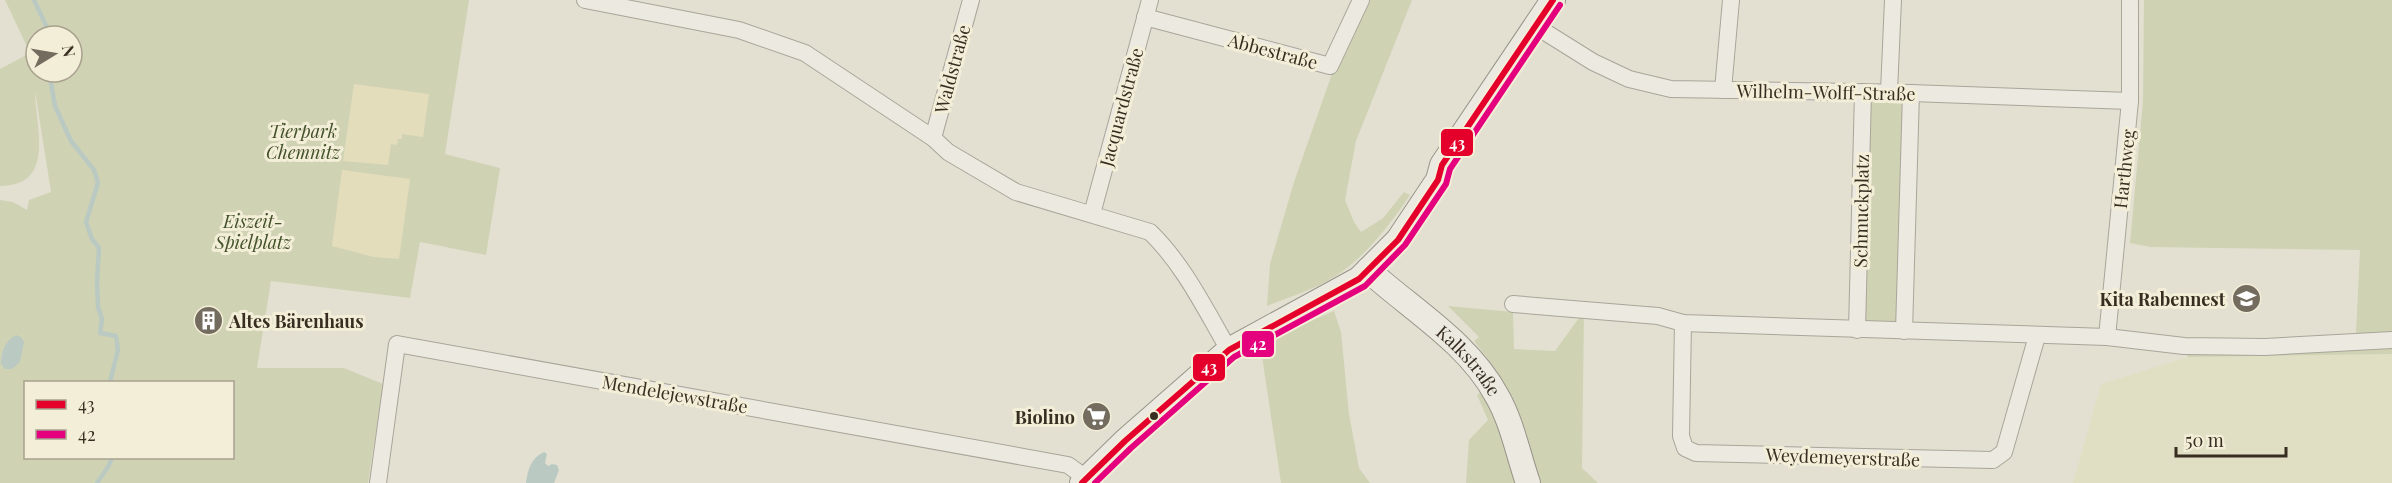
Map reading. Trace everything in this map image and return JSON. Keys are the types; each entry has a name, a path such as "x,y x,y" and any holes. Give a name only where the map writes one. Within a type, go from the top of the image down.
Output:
{"main road":[{"path":"1084,481 1125,441 1228,350 1342,289 1368,270 1398,240 1438,180 1442,165 1553,0"},
{"name":"Kalkstraße","path":"1368,270 1449,338 1478,367 1506,414 1528,483"}],"street":[{"path":"585,0 740,30 805,53 933,138 948,152 1016,192 1150,232 1164,245 1194,289 1228,350"},
{"name":"Waldstraße","path":"933,138 971,0"},
{"name":"Jacquardstraße","path":"1092,214 1150,0"},
{"name":"Abbestraße","path":"1145,17 1330,66 1361,0"},
{"path":"1723,90 1731,0"},
{"path":"1890,92 1893,0"},
{"name":"Harthweg","path":"2107,337 2130,101 2130,0"},
{"name":"Wilhelm-Wolff-Straße","path":"1537,27 1593,62 1629,79 1671,89 1890,92 2130,101"},
{"name":"Schmuckplatz","path":"1857,330 1863,92"},
{"path":"1904,331 1911,93"},
{"path":"1513,304 1658,316 1683,323 2107,337 2184,345 2265,346 2392,340"},
{"name":"Weydemeyerstraße","path":"1683,323 1681,436 1685,448 1696,453 1993,460 2004,452 2037,336"},
{"name":"Mendelejewstraße","path":"378,483 398,344 1068,465 1077,469 1084,481"}],"shaded area":[{"path":"16,335 24,342 20,362 12,369 5,369 1,364 3,351 9,340"},
{"path":"2392,354 2392,483 2073,483 2101,384 2188,357"},
{"path":"544,452 547,454 545,463 548,466 557,465 559,470 554,483 526,483 531,464"}],"green space":[{"name":"Tierpark Chemnitz","path":"5,0 469,0 445,154 500,168 486,255 420,242 410,298 271,281 257,368 344,368 383,384 368,483 0,483 0,200 13,202 27,210 29,200 51,192 35,91 39,136 36,165 30,176 18,183 0,186 0,69 24,56 24,84 84,84 84,24 24,24 24,40"},
{"path":"1365,0 1412,0 1356,141 1345,200 1361,232 1383,218 1404,192 1410,195 1383,231 1351,264 1320,285 1267,306 1270,264 1294,182 1335,65"},
{"path":"2144,0 2392,0 2392,333 2356,333 2360,250 2150,247 2130,243 2143,101"},
{"path":"1863,92 1911,93 1904,331 1857,330"},
{"path":"1448,306 1513,312 1514,349 1555,351 1584,311 1582,468 1598,483 1540,483 1508,390 1474,341 1479,337"},
{"path":"1334,311 1341,332 1349,414 1359,468 1370,483 1281,483 1260,343"},
{"path":"2392,345 2392,354 2188,357 2186,354"},
{"path":"1484,390 1490,400 1519,483 1466,483 1469,440 1488,420 1477,395"}],"sand":[{"path":"354,84 429,94 423,137 402,134 402,139 398,139 397,145 391,144 388,165 343,161"},
{"path":"342,170 410,179 399,259 374,257 332,246"}],"waterway":[{"path":"34,0 45,24"},
{"path":"51,84 55,106 71,141 94,170 98,183 86,222 92,239 99,248 97,282 98,307 102,319 100,333 116,336 118,350 110,381"},
{"path":"97,483 112,459"}],"transit line":[{"name":"43","path":"1082,483 1125,441 1229,350 1359,279 1398,240 1438,180 1442,165 1553,0"},
{"name":"42","path":"1095,483 1234,357 1365,286 1405,245 1446,184 1450,169 1560,5"}],"place":[{"name":"Kita Rabennest","path":"2246,299"},
{"name":"Altes Bärenhaus","path":"208,321"},
{"name":"Biolino","path":"1096,417"}],"park label":[{"name":"Eiszeit- Spielplatz","path":"253,231"}]}
